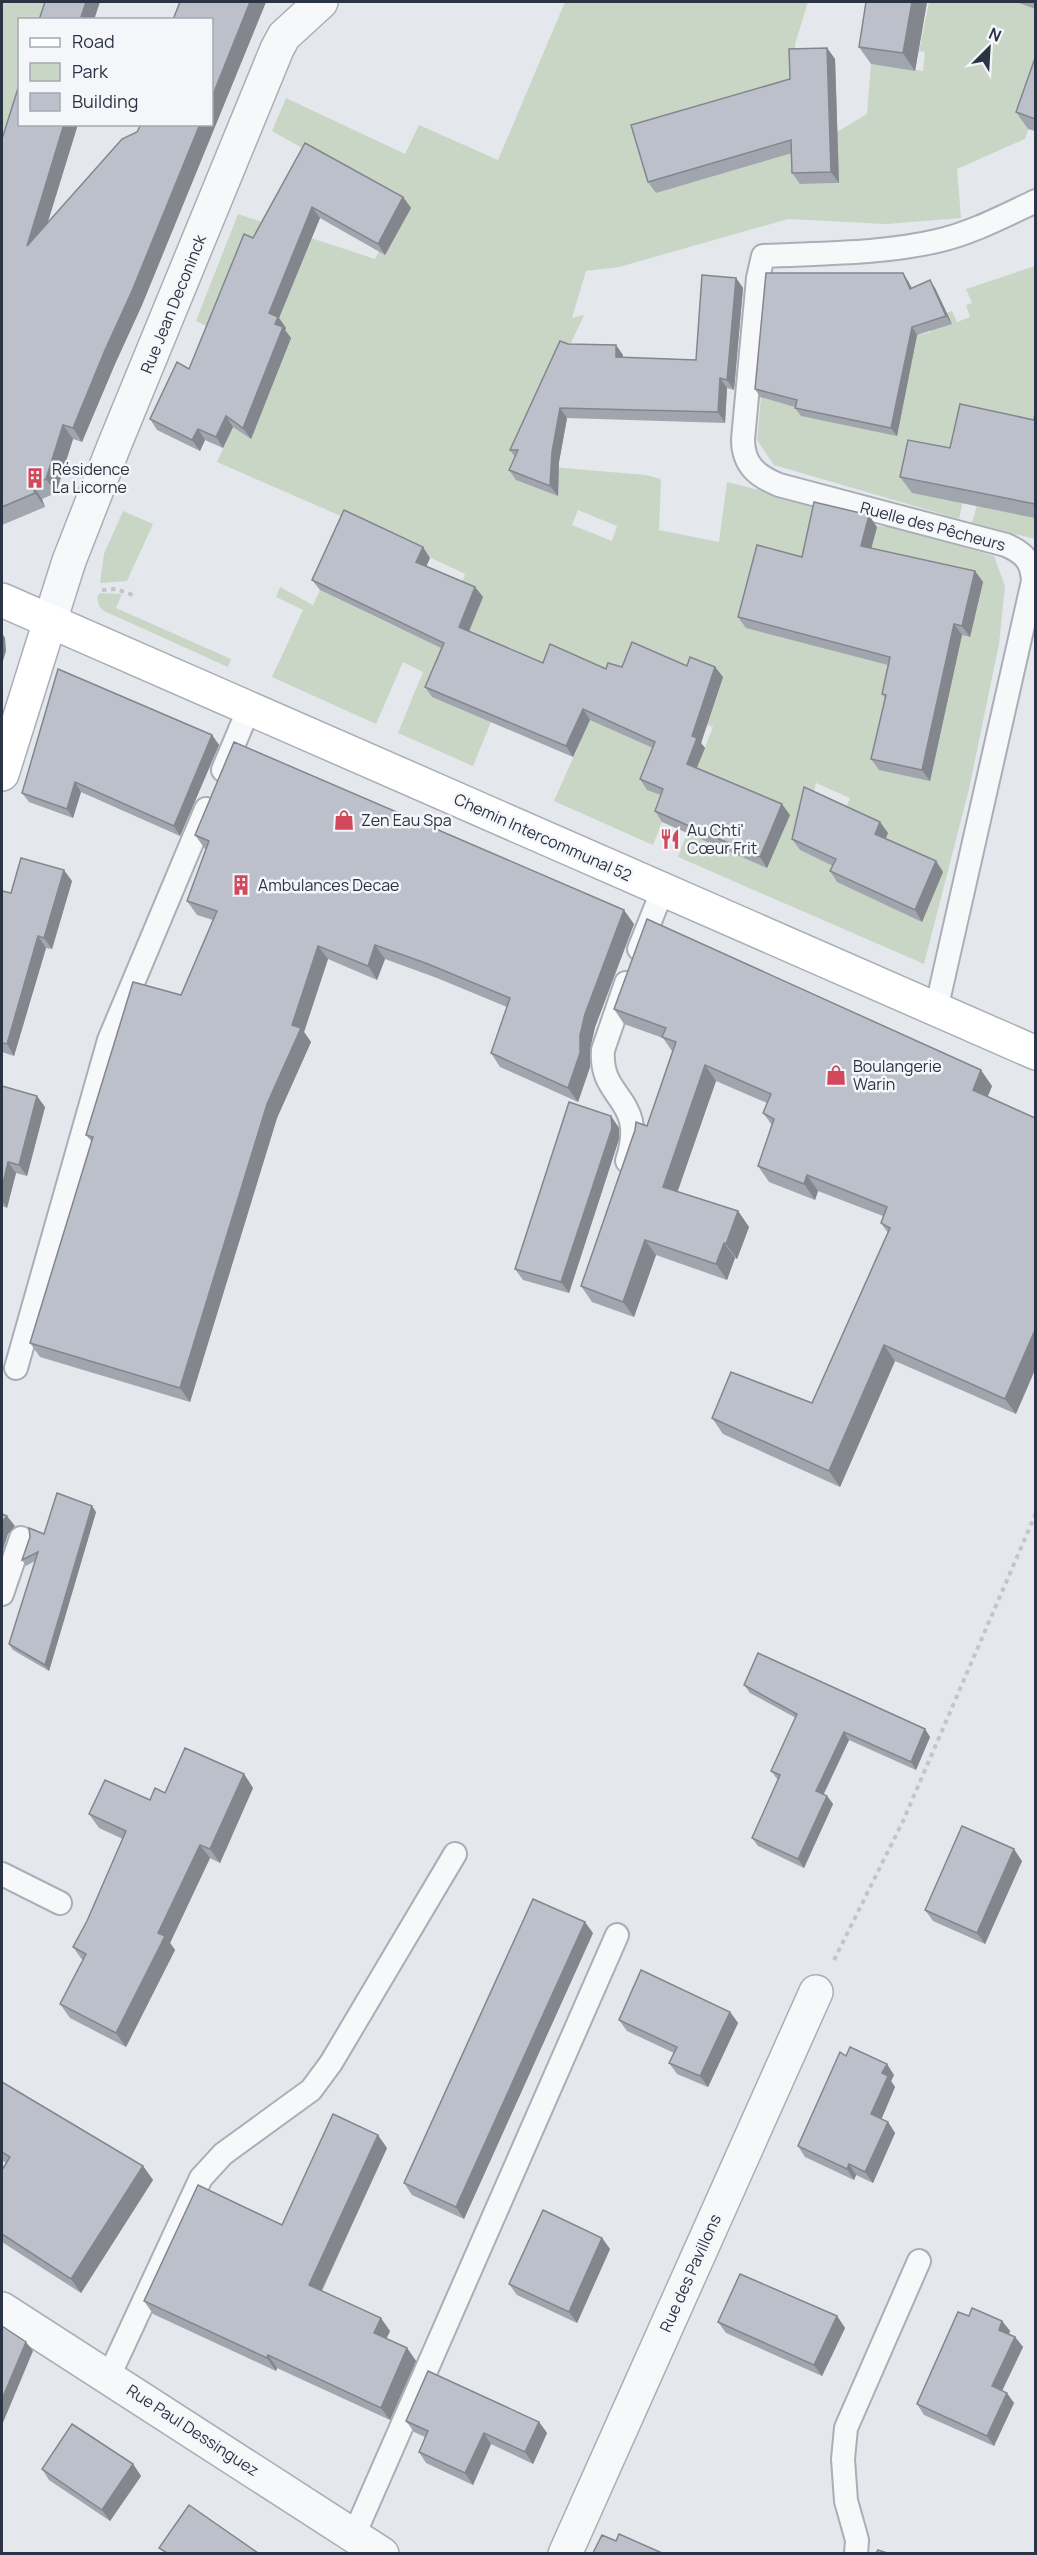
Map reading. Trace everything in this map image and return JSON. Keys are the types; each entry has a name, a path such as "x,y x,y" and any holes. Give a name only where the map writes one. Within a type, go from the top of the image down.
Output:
{"main road":[{"name":"Chemin Intercommunal 52","path":"2,600 1035,1053"},
{"path":"2,774 50,621"}],"street":[{"name":"Rue Jean Deconinck","path":"50,621 72,552 110,456 277,49 284,36 321,2"},
{"name":"Rue des Pavillons","path":"565,2553 816,1992"},
{"name":"Rue Paul Dessinguez","path":"2,2309 382,2553"}],"lane":[{"name":"Ruelle des Pêcheurs","path":"936,1010 1033,581 1033,568 1022,553 1006,545 779,485 754,472 746,460 743,446 758,278 763,256 902,247 938,240 965,232 1035,201"},
{"path":"16,1368 109,1040 249,708"},
{"path":"621,1180 633,1141 633,1124 627,1107 610,1085 603,1068 603,1050 624,987 663,889"},
{"path":"2,1594 21,1538"},
{"path":"109,2376 201,2178 224,2154 311,2090 331,2063 456,1854"},
{"path":"2,1874 60,1903"},
{"path":"354,2535 616,1935"},
{"path":"856,2553 857,2540 846,2501 843,2459 846,2428 919,2261"}],"path":[{"path":"97,591 116,590 133,595"},
{"path":"816,1992 844,1943 903,1821 1035,1513"}],"green space":[{"path":"2,2 59,2 54,18 18,18 19,126 2,183"},
{"path":"565,2 808,2 795,44 801,184 839,183 837,132 867,114 871,64 923,71 925,52 919,51 929,2 1016,2 1035,9 1035,109 1025,139 957,169 961,218 886,224 788,219 619,267 586,271 572,318 584,315 515,464 646,475 661,479 659,530 719,542 727,482 824,507 867,564 877,526 893,527 994,556 1005,586 999,644 969,789 924,964 678,857 687,833 694,774 713,727 701,722 653,845 554,801 592,715 550,673 469,632 483,597 460,588 465,574 366,527 217,462 229,435 217,331 196,321 238,214 375,259 379,251 391,198 272,131 286,98 405,154 419,125 498,160","holes":["578,510 617,526 612,541 572,525","908,623 962,635 930,780","816,783 850,798 844,813 901,853 843,870 800,850"]},
{"path":"1035,266 1035,464 975,444 959,519 774,465 757,440 761,397 770,400 917,323 919,335 931,332 930,319 952,311 957,322 970,317 966,305 972,303 966,289"},
{"path":"1035,496 1035,539 972,523 977,505"},
{"path":"123,511 153,524 127,581 100,583 104,554"},
{"path":"280,587 313,605 320,590 396,627 438,637 491,722 473,766 398,733 423,672 403,662 376,724 272,677 303,610 276,597"},
{"path":"100,593 122,594 116,608 231,659 228,667 104,611 99,606 97,597"}],"building":[{"path":"45,2 86,2 81,18 40,18"},
{"path":"180,2 250,2 213,94 213,18 174,17"},
{"path":"866,2 912,2 903,53 859,47"},
{"path":"827,48 831,172 792,173 791,140 648,182 631,125 790,79 789,49"},
{"path":"1035,58 1035,119 1016,112"},
{"path":"18,88 18,126 63,126 27,246 122,139 137,132 140,126 199,126 73,428 63,425 46,479 32,485 35,493 2,507 2,139"},
{"path":"305,143 403,197 378,244 312,207 269,313 278,317 275,324 283,327 243,428 226,416 216,437 198,429 192,440 150,419 177,362 189,369 244,234 253,238"},
{"path":"766,273 903,273 910,289 930,280 946,316 912,327 891,428 795,408 797,400 755,389"},
{"path":"702,275 736,278 727,380 720,378 718,412 560,408 552,452 550,486 509,470 518,450 510,450 560,341 568,344 616,345 616,357 696,360"},
{"path":"960,404 1034,420 1035,413 1035,504 900,477 908,440 950,448"},
{"path":"814,502 869,515 861,546 975,571 962,626 954,624 922,770 871,759 886,695 882,694 890,657 738,617 757,545 802,557"},
{"path":"344,510 423,547 416,562 475,587 459,627 543,663 550,644 606,669 608,663 622,667 632,642 687,666 690,657 715,667 692,736 697,738 687,764 782,804 760,857 655,811 663,789 640,779 655,742 583,709 566,746 425,687 444,643 312,580"},
{"path":"58,669 212,735 174,826 75,782 67,809 22,793"},
{"path":"234,742 624,910 585,1014 580,1035 580,1053 568,1088 491,1053 510,998 375,945 368,966 318,946 292,1025 301,1028 267,1104 180,1388 30,1343 93,1137 86,1135 133,982 181,995 217,911 187,901 209,841 195,835"},
{"path":"804,787 880,822 875,834 936,861 915,910 830,871 836,859 792,839"},
{"path":"21,858 64,870 44,938 38,936 7,1044 2,1043 2,891 11,893"},
{"path":"647,919 981,1070 973,1090 1035,1118 1035,1330 1005,1399 884,1345 829,1471 712,1418 731,1372 812,1403 890,1228 881,1223 887,1207 807,1175 804,1184 758,1166 774,1119 763,1113 771,1094 705,1065 663,1187 738,1211 716,1264 645,1240 623,1302 581,1286 636,1122 647,1126 676,1042 662,1037 666,1028 614,1009"},
{"path":"2,1086 37,1096 19,1165 8,1162 2,1188"},
{"path":"569,1102 611,1116 612,1128 561,1282 515,1269"},
{"path":"57,1493 92,1506 45,1665 9,1644 38,1552 22,1560 30,1537 29,1528 44,1534"},
{"path":"758,1653 925,1729 911,1762 844,1732 816,1791 827,1796 798,1859 752,1838 780,1775 771,1771 797,1714 744,1685"},
{"path":"185,1748 244,1774 210,1849 200,1845 158,1933 165,1936 116,2033 60,2004 86,1954 73,1947 87,1921 126,1831 89,1814 105,1780 150,1800 155,1788 165,1793"},
{"path":"962,1826 1014,1849 977,1933 925,1910"},
{"path":"533,1899 585,1922 456,2207 404,2183"},
{"path":"641,1970 730,2012 700,2076 669,2063 677,2047 619,2020"},
{"path":"850,2047 887,2064 882,2073 888,2076 871,2114 888,2122 865,2172 849,2164 847,2169 798,2146 840,2052 846,2056"},
{"path":"2,2082 143,2166 71,2279 2,2234 2,2170 10,2157 2,2152"},
{"path":"333,2114 378,2135 309,2285 381,2318 374,2333 407,2348 381,2408 268,2355 267,2358 144,2301 198,2185 282,2225"},
{"path":"543,2210 602,2238 569,2312 509,2284"},
{"path":"740,2274 837,2316 814,2365 718,2322"},
{"path":"972,2308 1002,2321 999,2330 1015,2337 992,2386 1007,2393 987,2436 917,2404 958,2312 969,2316"},
{"path":"2,2326 26,2342 2,2399"},
{"path":"428,2371 539,2422 525,2452 484,2433 465,2473 419,2452 428,2431 406,2421"},
{"path":"72,2424 133,2464 102,2510 42,2469"},
{"path":"189,2505 258,2553 167,2553 159,2548"},
{"path":"619,2534 662,2553 593,2553 602,2535 616,2541"}],"place":[{"name":"Résidence La Licorne","path":"35,478"},
{"name":"Zen Eau Spa","path":"344,820"},
{"name":"Au Chti' Cœur Frit","path":"670,839"},
{"name":"Ambulances Decae","path":"241,885"},
{"name":"Boulangerie Warin","path":"836,1075"}]}
